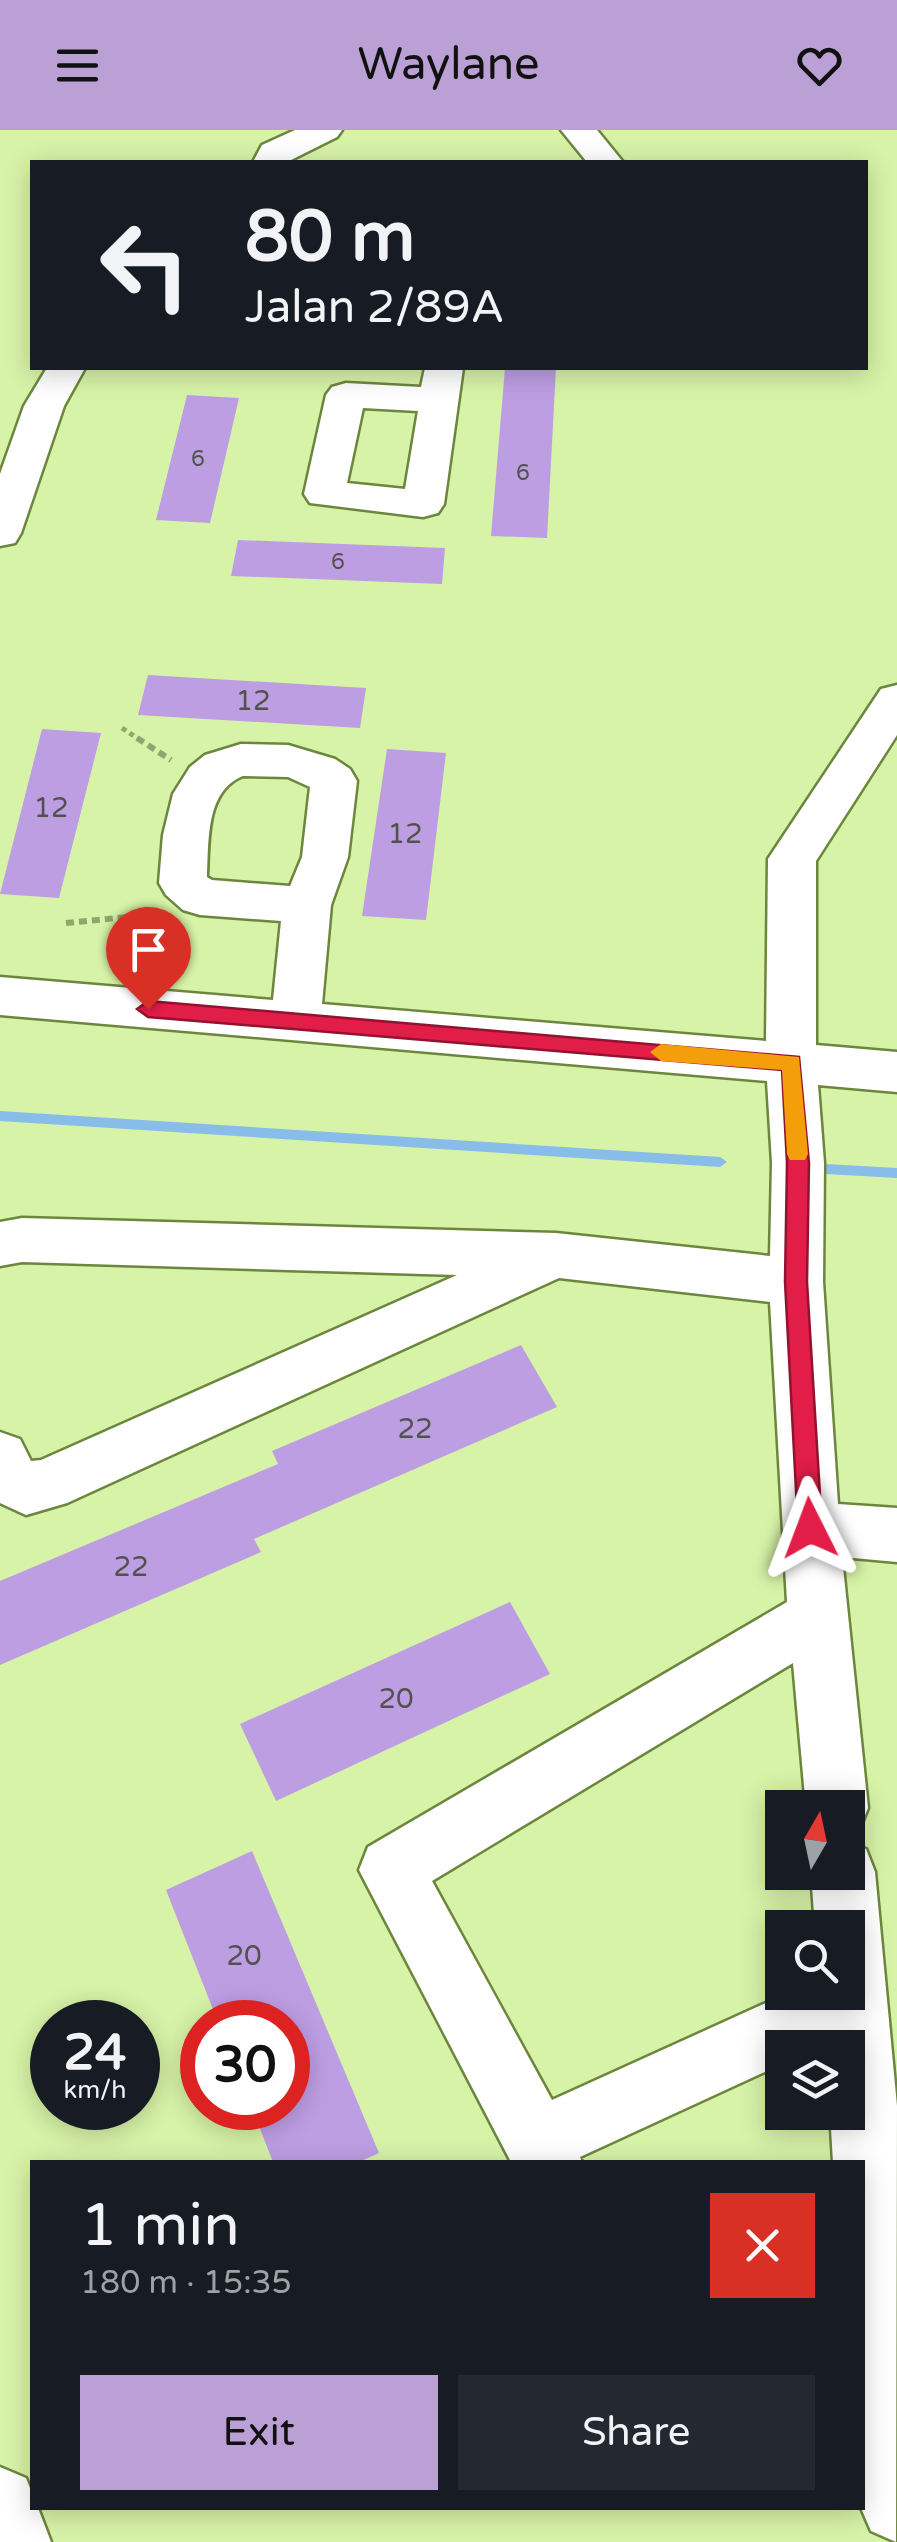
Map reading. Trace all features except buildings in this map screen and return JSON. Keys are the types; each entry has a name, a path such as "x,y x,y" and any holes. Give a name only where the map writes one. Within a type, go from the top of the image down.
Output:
{"street":[{"path":"271,160 274,152 325,130"},
{"path":"578,130 603,160"},
{"path":"0,532 44,406 65,370"},
{"path":"0,405 44,406"},
{"path":"836,1790 810,1528 796,1282 798,1163 792,1063 792,859 897,700"},
{"path":"295,1023 308,905 325,857 334,781 318,768 262,758 228,760 202,781 187,826 182,884 200,897 308,905"},
{"path":"0,996 897,1072"},
{"path":"0,1244 22,1240 556,1255 796,1282"},
{"path":"0,1457 11,1479 26,1489 47,1485 556,1255"},
{"path":"810,1528 897,1535"},
{"path":"821,1614 391,1870 542,2152 829,2010"},
{"path":"854,2010 897,2505"},
{"path":"0,2504 13,2542"}],"path":[{"path":"122,728 202,781"},
{"path":"66,923 136,916 182,884"}],"waterway":[{"path":"0,1116 720,1162"},
{"path":"808,1168 897,1173"}],"slow traffic":[{"path":"661,1052 792,1063 798,1154"}],"route":[{"path":"148,1009 792,1063 798,1163 796,1282 810,1528"}]}
